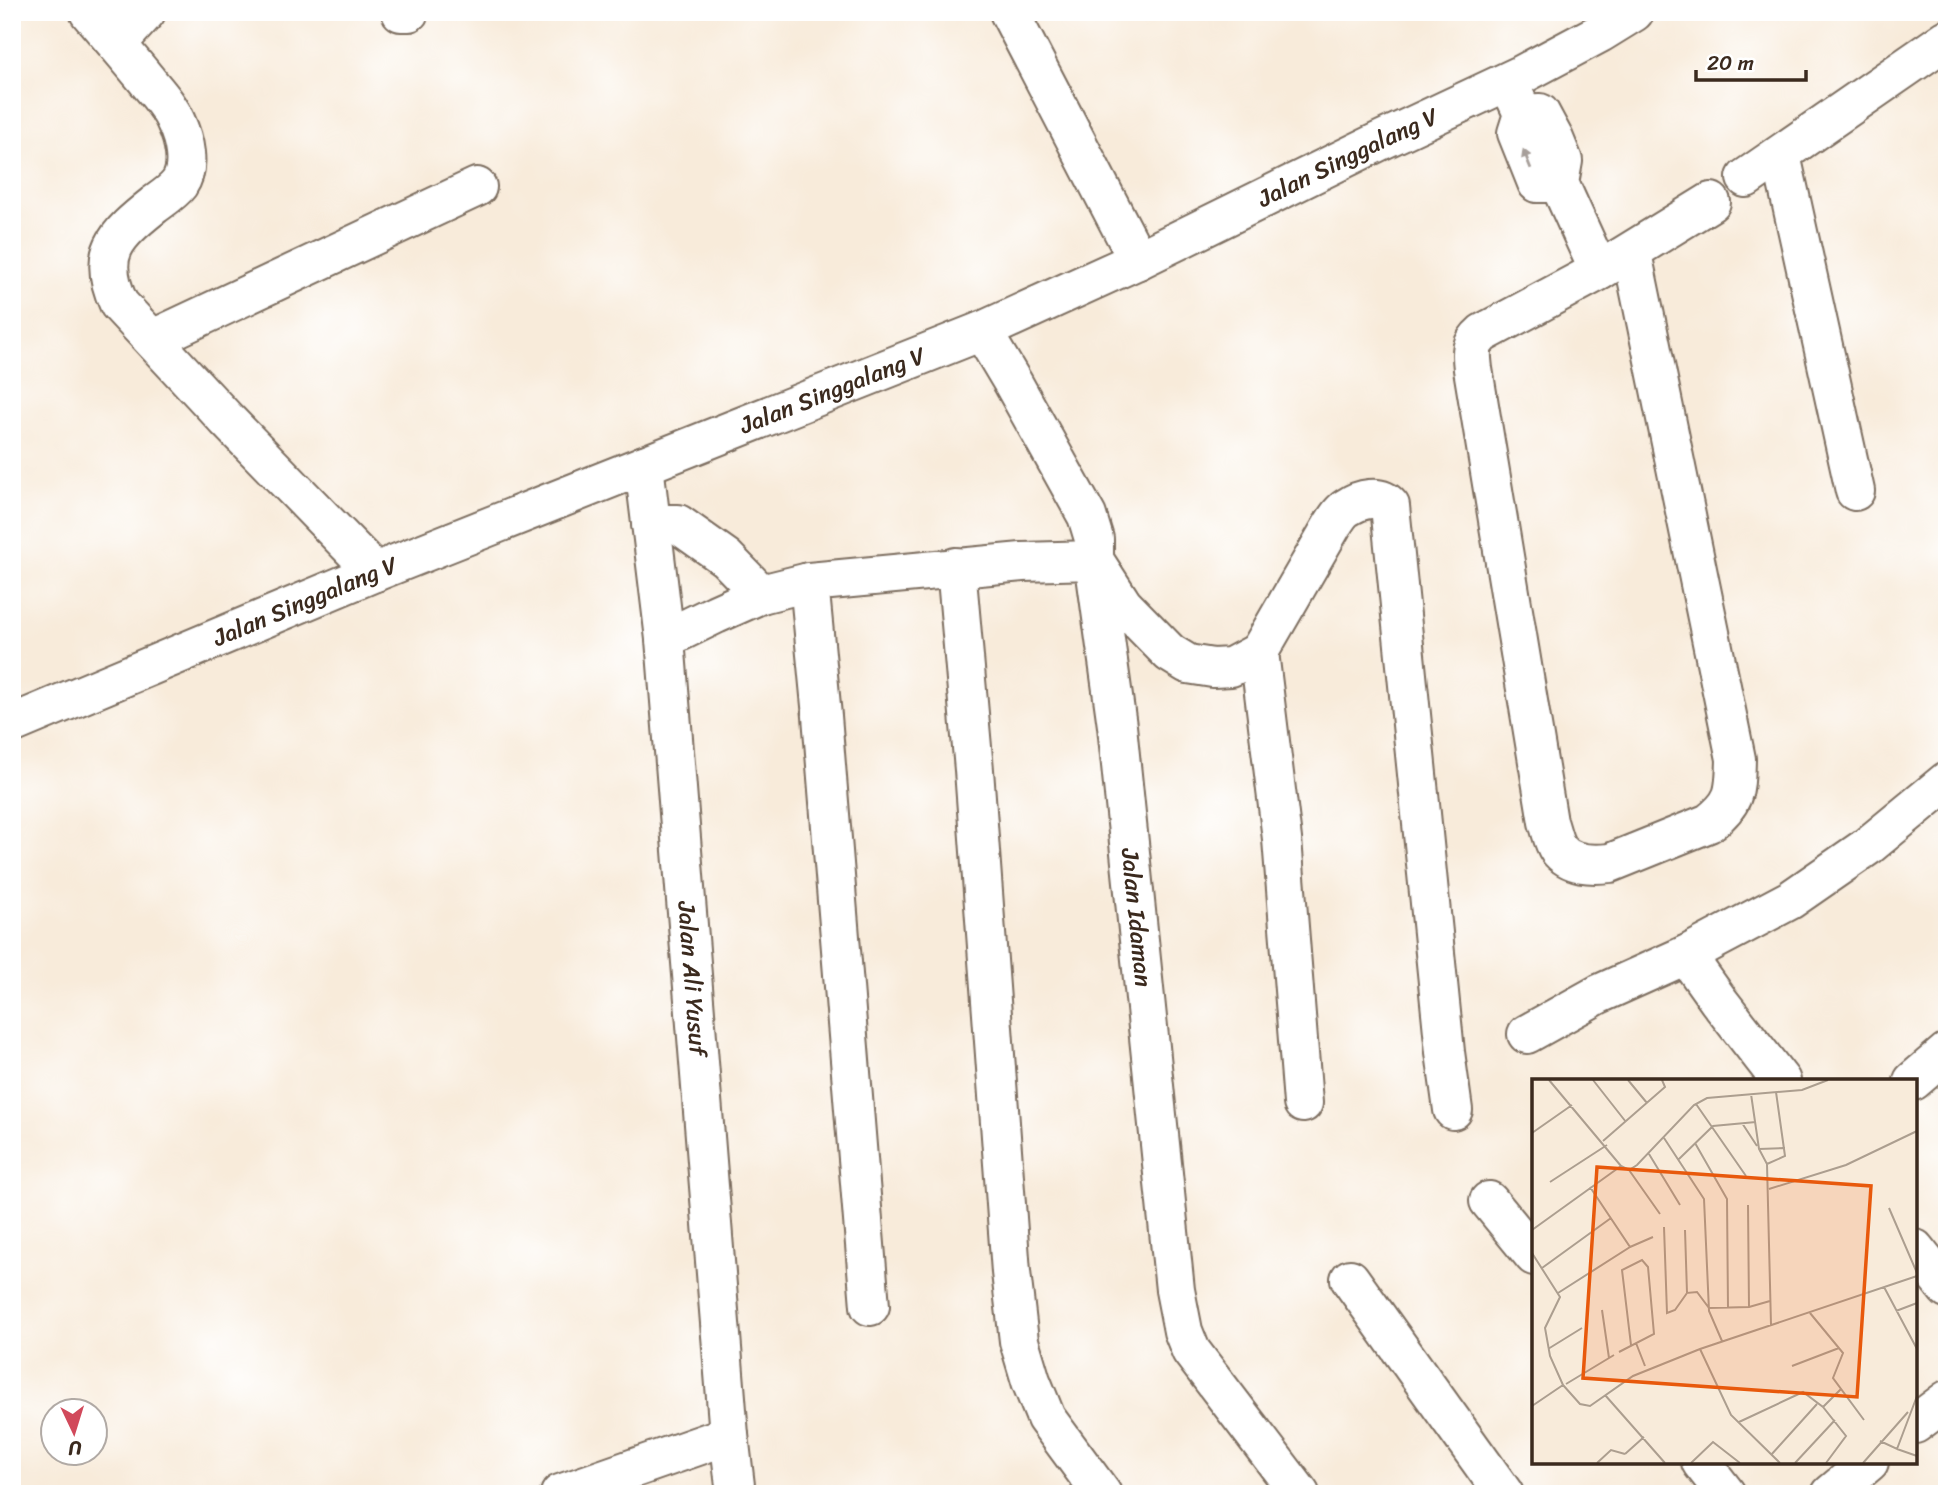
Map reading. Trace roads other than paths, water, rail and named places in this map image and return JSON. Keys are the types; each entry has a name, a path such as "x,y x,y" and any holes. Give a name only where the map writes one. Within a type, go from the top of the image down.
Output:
{"street":[{"path":"89,12 166,103 177,122 185,156 179,184 135,220 113,244 108,268 111,286 119,303 375,572"},
{"path":"117,44 146,12"},
{"path":"401,12 409,12"},
{"path":"1009,12 1138,260"},
{"name":"Jalan Singgalang V","path":"12,724 375,572 982,331 1138,260 1380,141 1515,97 1600,33 1634,12"},
{"path":"1746,178 1947,38"},
{"path":"1515,97 1517,133 1537,183 1559,183 1599,271"},
{"path":"1781,155 1855,491"},
{"path":"153,340 477,187"},
{"path":"1632,253 1736,759 1735,784 1733,798 1710,823 1610,863 1597,865 1567,858 1556,847 1548,822 1471,353 1473,343 1483,333 1632,253 1711,202"},
{"name":"Jalan Idaman","path":"982,331 1087,516 1094,539 1094,560 1117,726 1178,1309 1183,1331 1191,1351 1300,1494"},
{"name":"Jalan Ali Yusuf","path":"644,465 665,639 736,1494"},
{"path":"665,639 761,594 809,582 956,567 1094,560 1123,604 1170,653 1188,664 1200,667 1231,667 1259,652 1316,550 1347,507 1380,498 1390,506 1453,1110"},
{"path":"651,524 678,524 726,558 761,594"},
{"path":"956,567 974,770 1011,1272 1019,1341 1046,1418 1102,1494"},
{"path":"809,582 870,1306"},
{"path":"1259,652 1282,839 1303,1103"},
{"path":"1527,1034 1600,993 1686,955 1790,900 1868,846 1947,781"},
{"path":"1686,955 1779,1079"},
{"path":"1915,1079 1947,1052"},
{"path":"1489,1201 1532,1254"},
{"path":"1917,1252 1947,1289"},
{"path":"1350,1279 1504,1494"},
{"path":"1917,1422 1947,1400"},
{"path":"560,1494 729,1435"},
{"path":"1703,1464 1726,1494"},
{"path":"1831,1494 1867,1464"}]}
